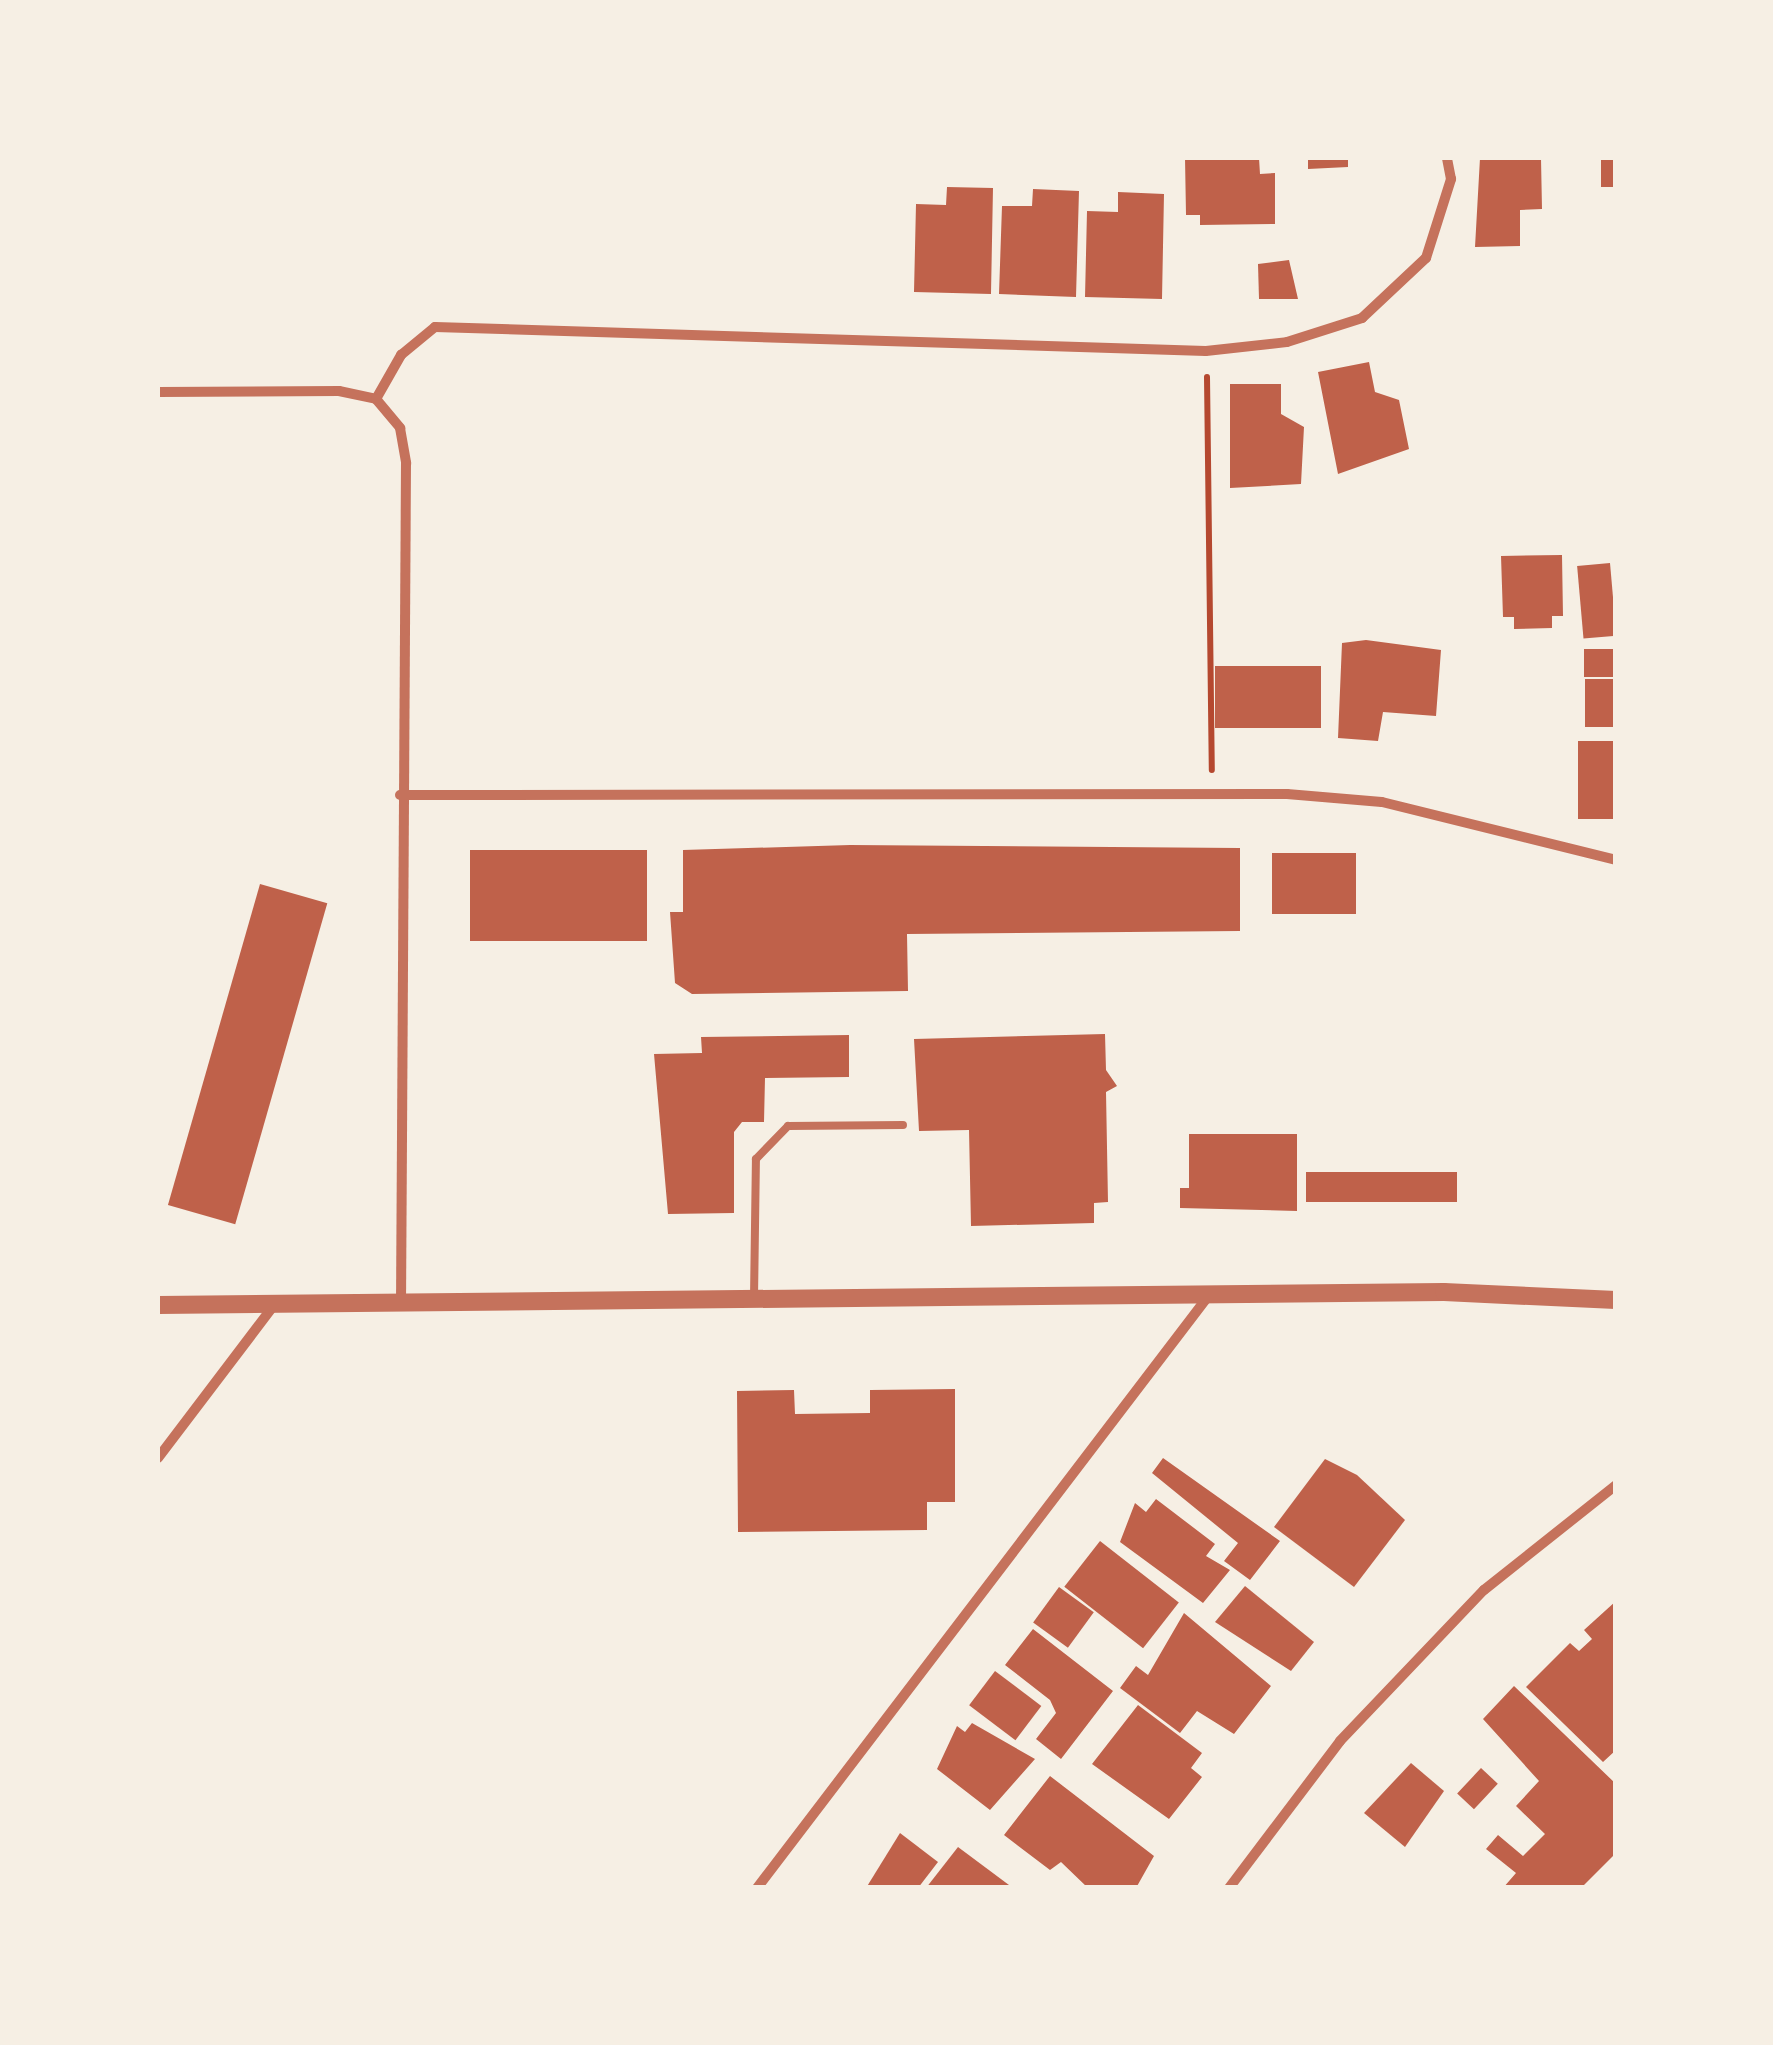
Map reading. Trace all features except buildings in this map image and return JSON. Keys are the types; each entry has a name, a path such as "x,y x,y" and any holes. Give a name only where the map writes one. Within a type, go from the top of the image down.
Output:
{"street":[{"path":"376,399 401,355 436,328 1206,351 1287,342 1362,318 1426,258 1451,179 1447,158"},
{"path":"158,392 339,391 376,399 400,428 406,464 400,794 401,1306"},
{"path":"400,794 1213,794 1382,802 1616,860"},
{"path":"158,1305 754,1304 1444,1292 1616,1300"},
{"path":"757,1888 1206,1299"},
{"path":"158,1458 274,1305"},
{"path":"1229,1888 1340,1741 1484,1590 1616,1485"}],"lane":[{"path":"754,1304 756,1158 788,1126 903,1125"}],"path":[{"path":"1206,351 1213,794"}]}
